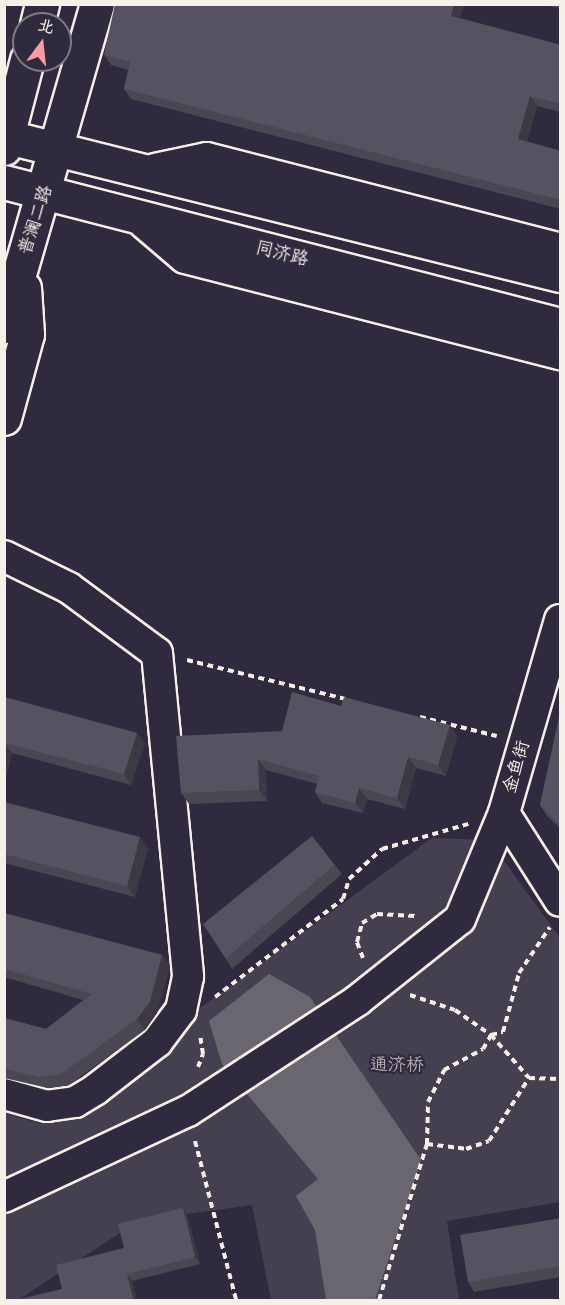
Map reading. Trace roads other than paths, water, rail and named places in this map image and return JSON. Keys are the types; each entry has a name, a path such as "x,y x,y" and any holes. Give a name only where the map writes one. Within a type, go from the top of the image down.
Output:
{"main road":[{"name":"普澜二路","path":"4,326 59,149 97,4"},
{"path":"24,72 6,140 59,149 561,274"},
{"path":"149,172 206,159 561,250"},
{"name":"同济路","path":"4,182 561,325"},
{"path":"139,217 185,255 561,352"},
{"path":"4,418 27,334 22,263"}],"street":[{"path":"4,556 69,588 157,653 188,977 181,1010 157,1042 75,1102 47,1106 4,1094"},
{"name":"金鱼街","path":"558,911 504,813 561,620"},
{"path":"4,1197 183,1114 365,995 460,919 504,813"}],"park label":[{"name":"通济桥","path":"397,1065"}]}
